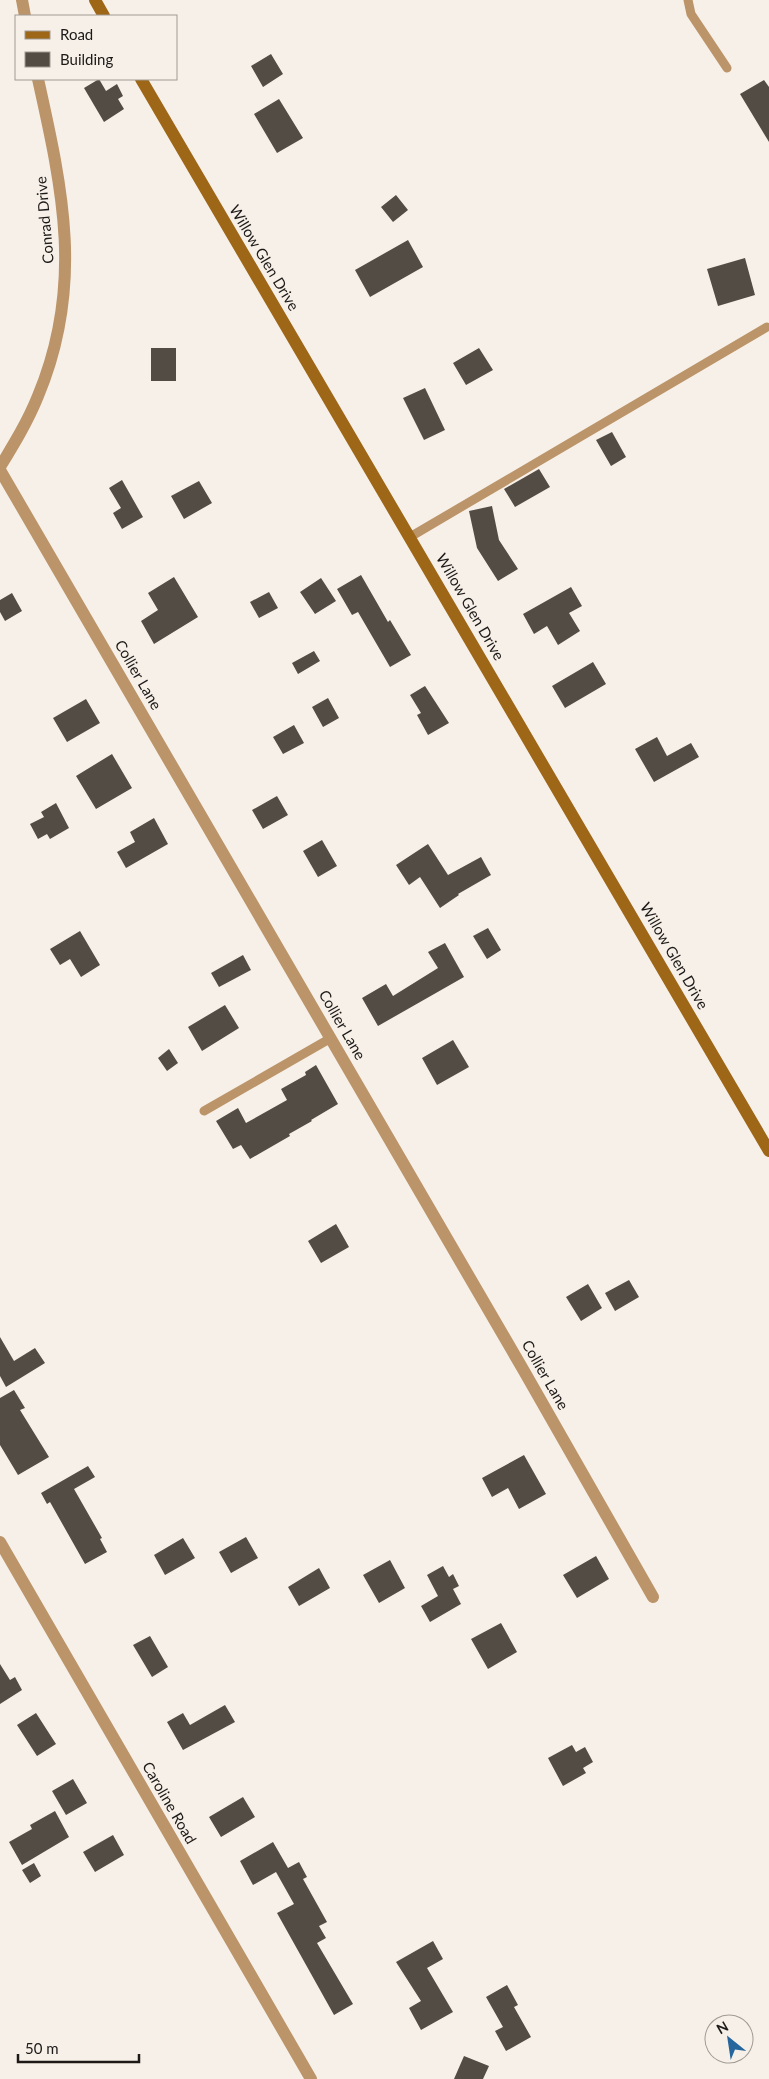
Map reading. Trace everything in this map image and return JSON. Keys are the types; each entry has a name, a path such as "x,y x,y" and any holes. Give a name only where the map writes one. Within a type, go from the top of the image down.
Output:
{"main road":[{"path":"95,0 103,15"},
{"name":"Willow Glen Drive","path":"142,80 769,1151"}],"street":[{"path":"22,0 25,15"},
{"name":"Conrad Drive","path":"0,468 21,432 38,397 53,357 66,282 66,243 62,200 53,146 38,80"},
{"name":"Collier Lane","path":"0,468 653,1597"},
{"name":"Caroline Road","path":"0,1542 311,2079"}],"lane":[{"path":"688,0 691,14 727,68"},
{"path":"410,537 767,327"},
{"path":"204,1111 331,1038"}],"building":[{"path":"271,54 283,74 263,87 251,66"},
{"path":"97,80 100,80 106,91 117,84 123,96 118,99 124,109 104,122 84,88"},
{"path":"764,80 769,87 769,142 740,94"},
{"path":"279,99 303,138 277,153 254,114"},
{"path":"396,195 408,210 393,222 381,207"},
{"path":"408,240 423,267 370,297 355,270"},
{"path":"745,258 755,295 718,306 707,269"},
{"path":"151,348 176,348 176,381 151,381"},
{"path":"479,348 493,370 466,385 453,363"},
{"path":"425,388 445,430 424,440 403,398"},
{"path":"612,432 626,457 611,466 596,440"},
{"path":"539,469 550,487 515,507 504,489"},
{"path":"122,480 143,517 122,529 113,513 121,508 109,488"},
{"path":"199,481 212,503 184,519 171,496"},
{"path":"492,506 499,540 518,569 498,581 477,548 469,511"},
{"path":"361,575 388,622 390,620 411,655 390,667 358,612 352,615 337,589"},
{"path":"174,577 198,617 154,644 141,621 158,610 148,593"},
{"path":"321,578 336,601 315,614 300,592"},
{"path":"571,587 582,606 569,613 580,631 558,645 547,626 534,634 523,614"},
{"path":"269,592 278,608 259,618 250,602"},
{"path":"12,593 22,611 5,621 0,612 0,600"},
{"path":"314,651 320,661 298,674 292,663"},
{"path":"593,662 606,684 565,708 552,686"},
{"path":"425,686 449,723 428,735 417,715 421,713 410,695"},
{"path":"328,698 339,718 323,727 312,707"},
{"path":"86,699 100,723 67,742 53,718"},
{"path":"294,725 304,743 283,754 273,737"},
{"path":"657,737 667,756 691,743 699,757 654,782 635,749"},
{"path":"112,754 132,788 96,809 76,776"},
{"path":"277,796 288,815 263,829 252,810"},
{"path":"56,803 69,828 50,839 47,834 38,839 30,824 44,817 41,812"},
{"path":"154,818 168,844 126,868 117,852 135,842 130,832"},
{"path":"322,840 337,866 318,877 303,851"},
{"path":"428,844 448,875 481,857 491,875 458,894 440,908 420,877 409,885 396,865"},
{"path":"488,928 501,950 487,959 473,936"},
{"path":"80,931 100,965 81,977 70,959 60,965 50,949"},
{"path":"445,943 464,977 378,1026 362,998 386,984 393,996 438,968 428,952"},
{"path":"243,955 251,970 219,987 211,973"},
{"path":"225,1005 239,1028 202,1051 188,1027"},
{"path":"453,1040 469,1067 437,1085 422,1058"},
{"path":"169,1049 178,1063 167,1071 158,1058"},
{"path":"316,1065 338,1104 289,1134 290,1136 250,1159 241,1145 233,1149 216,1121 238,1108 246,1123 287,1100 281,1089 306,1075 305,1072"},
{"path":"336,1224 349,1247 321,1263 308,1241"},
{"path":"629,1280 639,1297 615,1311 605,1293"},
{"path":"588,1284 602,1308 581,1321 566,1297"},
{"path":"0,1337 14,1361 35,1348 45,1363 6,1387 0,1376"},
{"path":"14,1390 25,1408 20,1410 49,1457 18,1475 0,1445 0,1398"},
{"path":"524,1455 546,1494 519,1509 508,1488 492,1497 482,1478"},
{"path":"88,1466 95,1477 74,1489 102,1538 100,1539 107,1552 85,1564 50,1502 47,1504 41,1493"},
{"path":"246,1537 258,1558 231,1573 219,1552"},
{"path":"183,1538 195,1558 165,1575 154,1555"},
{"path":"596,1556 609,1579 577,1598 563,1575"},
{"path":"390,1560 405,1588 379,1603 363,1575"},
{"path":"443,1566 449,1577 453,1574 459,1586 453,1589 461,1604 430,1622 421,1606 438,1596 427,1575"},
{"path":"319,1568 330,1588 299,1606 288,1587"},
{"path":"501,1623 517,1652 488,1669 471,1639"},
{"path":"150,1636 168,1667 152,1677 133,1645"},
{"path":"0,1664 10,1680 15,1677 22,1690 0,1704"},
{"path":"225,1705 235,1722 183,1750 167,1722 183,1713 190,1725"},
{"path":"36,1713 56,1744 37,1756 17,1725"},
{"path":"572,1745 576,1752 585,1747 593,1762 583,1768 586,1773 563,1786 548,1758"},
{"path":"73,1779 87,1803 66,1815 52,1791"},
{"path":"243,1797 255,1817 221,1837 209,1817"},
{"path":"55,1811 69,1837 22,1865 9,1842 32,1829 30,1825"},
{"path":"113,1835 124,1855 95,1872 83,1852"},
{"path":"273,1842 288,1868 299,1862 307,1877 303,1879 327,1922 319,1926 326,1938 317,1943 353,2004 334,2015 277,1913 294,1904 276,1872 253,1885 240,1861"},
{"path":"34,1863 41,1876 30,1883 22,1870"},
{"path":"433,1941 443,1959 427,1968 453,2012 421,2030 409,2008 421,2001 396,1962"},
{"path":"507,1985 518,2005 514,2007 531,2037 506,2051 495,2031 503,2027 486,1997"},
{"path":"464,2056 489,2066 483,2079 454,2079"}]}
